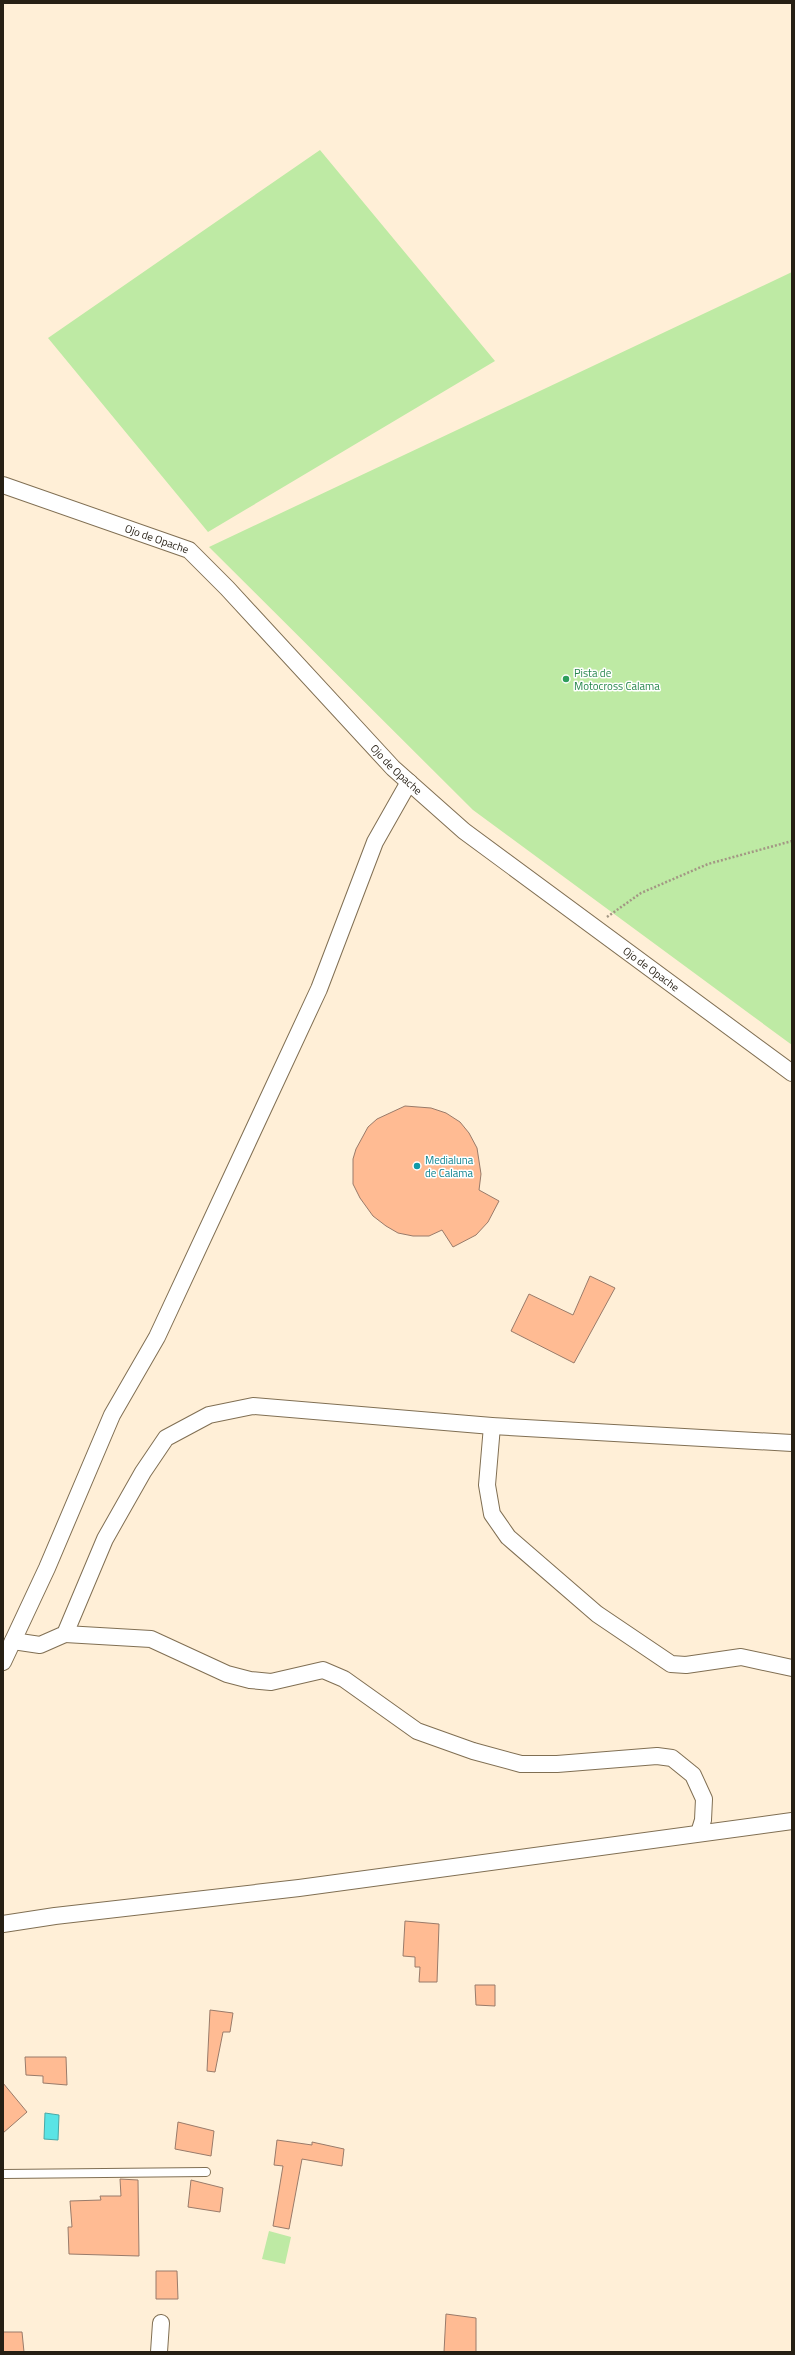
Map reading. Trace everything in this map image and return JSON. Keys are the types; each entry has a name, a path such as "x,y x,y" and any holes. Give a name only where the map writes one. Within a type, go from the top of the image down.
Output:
{"street":[{"name":"Ojo de Opache","path":"3,485 189,550 227,588 327,698 409,782 464,831 792,1073"},
{"path":"3,1662 47,1568 112,1415 161,1330 319,989 375,842 409,782"},
{"path":"65,1634 105,1540 143,1472 166,1438 209,1415 253,1406 492,1426 792,1443"},
{"path":"492,1426 487,1485 492,1514 508,1537 597,1614 671,1664 686,1665 741,1657 792,1668"},
{"path":"13,1641 40,1645 65,1634 151,1639 227,1674 250,1680 271,1682 323,1670 344,1679 417,1731 473,1751 521,1764 558,1764 656,1756 672,1758 693,1775 704,1799 699,1833"},
{"path":"3,1924 55,1916 307,1887 792,1821"},
{"path":"159,2352 161,2323"}],"lane":[{"path":"3,2174 206,2172"}],"path":[{"path":"596,929 610,914 641,893 708,864 792,841"}],"green space":[{"path":"320,150 495,361 208,532 48,338"},
{"name":"Pista de Motocross Calama","path":"792,272 792,1045 473,810 209,547"},
{"path":"269,2231 291,2237 285,2264 262,2259"}],"water":[{"path":"45,2113 59,2115 58,2140 44,2139"}],"building":[{"name":"Medialuna de Calama","path":"405,1106 431,1108 446,1113 460,1122 469,1133 477,1148 481,1174 479,1190 499,1201 488,1222 476,1235 453,1247 442,1230 429,1236 413,1236 398,1233 386,1226 373,1216 360,1198 353,1184 353,1159 356,1149 368,1127 377,1119"},
{"path":"590,1276 615,1288 574,1363 511,1331 529,1294 573,1315"},
{"path":"405,1921 439,1924 437,1982 419,1982 420,1967 415,1967 415,1957 403,1956"},
{"path":"475,1985 495,1985 495,2006 476,2005"},
{"path":"210,2010 233,2013 230,2032 223,2032 215,2072 207,2071"},
{"path":"25,2057 66,2057 67,2085 43,2083 43,2076 26,2075"},
{"path":"3,2083 27,2112 3,2133"},
{"path":"178,2122 214,2131 211,2156 175,2149"},
{"path":"277,2140 312,2145 312,2142 344,2149 342,2166 302,2159 289,2229 273,2226 283,2166 274,2165"},
{"path":"120,2179 138,2180 139,2256 69,2254 68,2227 72,2227 70,2201 101,2200 100,2196 121,2196"},
{"path":"191,2180 223,2188 220,2212 188,2207"},
{"path":"156,2271 177,2271 178,2299 156,2299"},
{"path":"446,2314 476,2318 476,2352 444,2352"},
{"path":"3,2332 22,2332 24,2352 3,2352"}],"place":[{"name":"Pista de Motocross Calama","path":"566,679"},
{"name":"Medialuna de Calama","path":"417,1166"}]}
